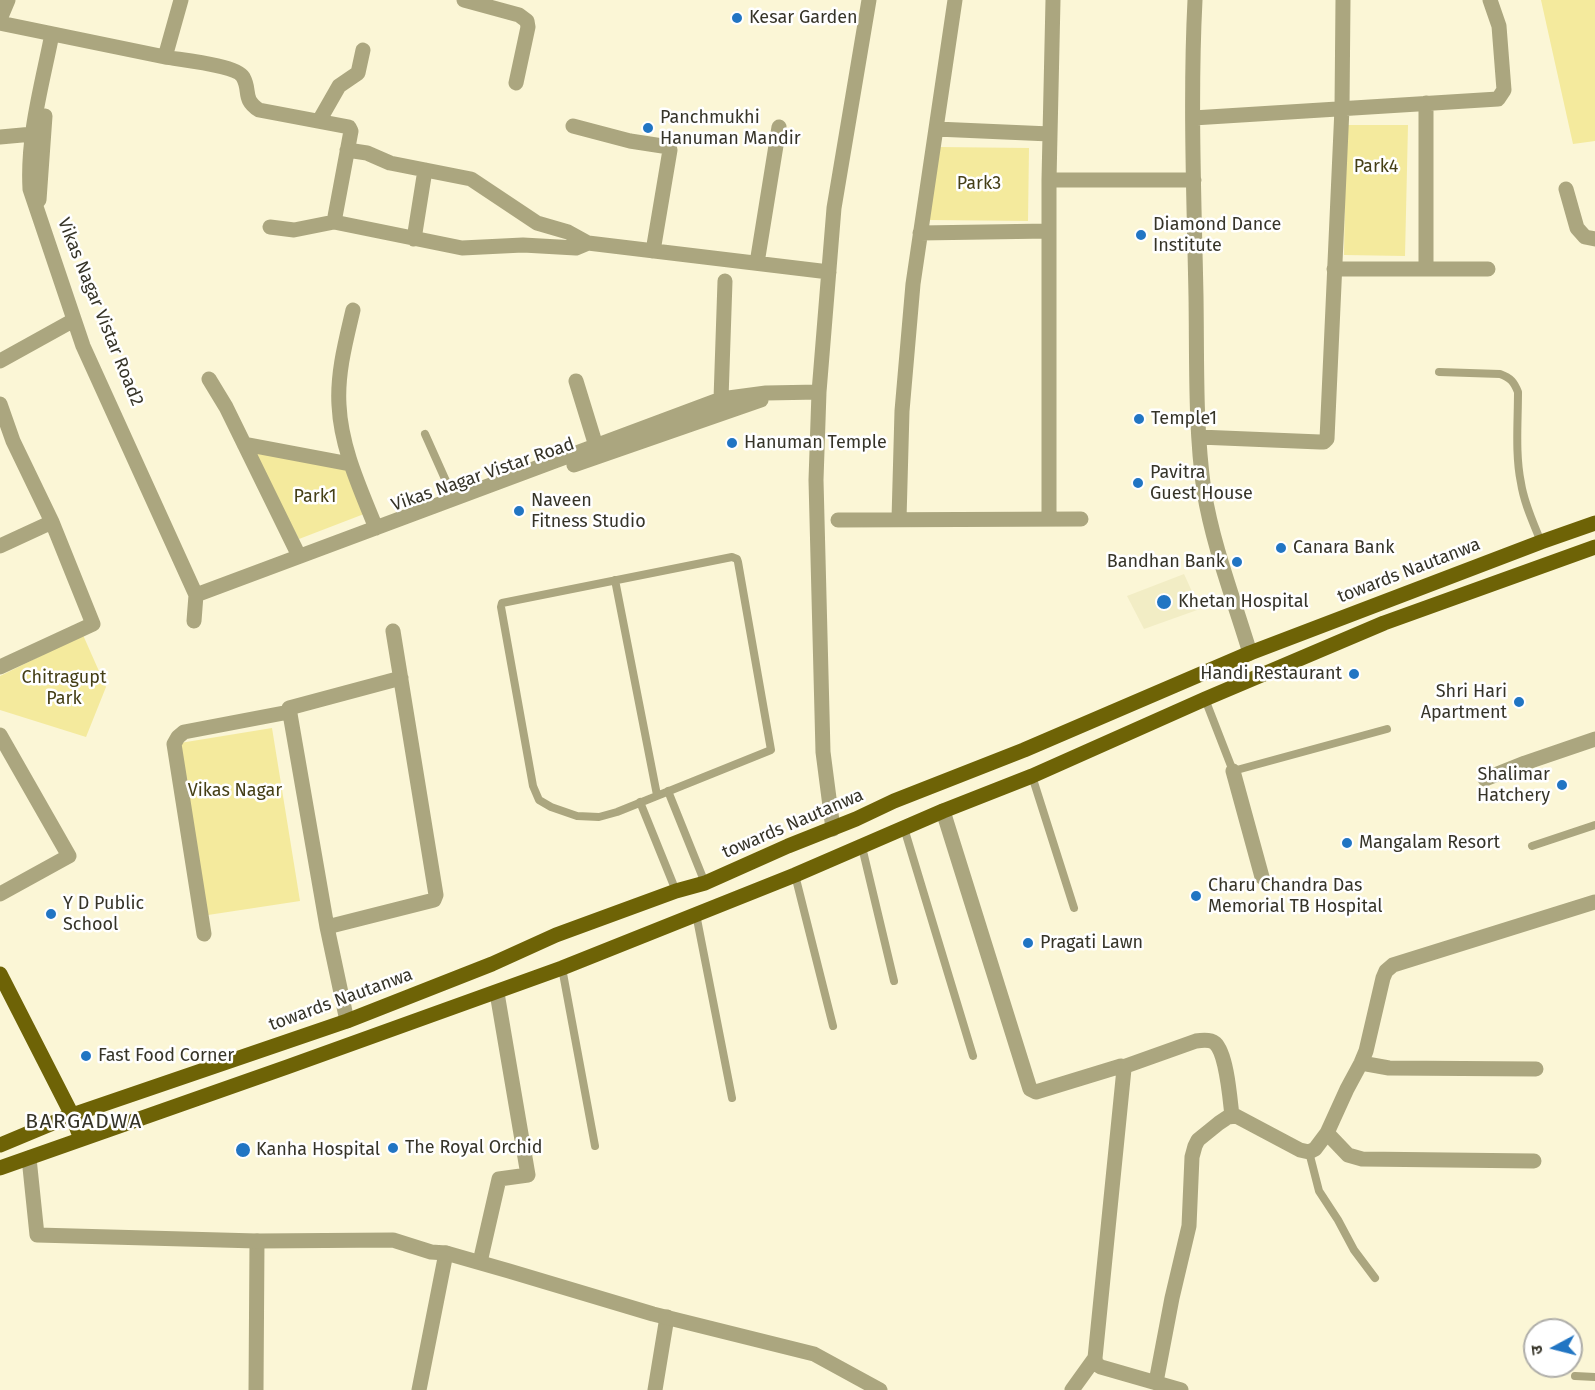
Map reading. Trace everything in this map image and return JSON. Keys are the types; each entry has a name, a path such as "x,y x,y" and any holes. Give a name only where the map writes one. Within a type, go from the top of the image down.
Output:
{"main road":[{"name":"towards Nautanwa","path":"5,1141 72,1115 347,1021 492,964 556,935 676,891 705,883 894,801 1024,750 1250,653 1595,523"},
{"path":"0,1168 562,968 795,875 943,810 1032,776 1205,699 1384,624 1595,547"},
{"path":"0,974 72,1115 81,1139"}],"street":[{"path":"8,0 0,21 51,38 233,69 244,79 249,102 259,110 351,129 334,222"},
{"path":"165,57 181,0"},
{"path":"464,0 519,15 527,21 528,27 516,83"},
{"path":"833,829 824,752 816,480 819,392 834,208 869,0"},
{"path":"899,519 906,353 920,233 955,0"},
{"path":"1049,519 1049,231 1053,0"},
{"path":"1195,0 1193,118 1199,436 1204,491 1212,531 1250,653"},
{"path":"1199,436 1320,442 1327,439 1342,108 1343,0"},
{"path":"1193,118 1498,99 1504,90 1499,26 1490,0"},
{"path":"51,38 36,106 29,167 30,189 83,346 194,589 194,621"},
{"name":"Vikas Nagar Vistar Road2","path":"51,38 38,212 194,589"},
{"path":"319,121 339,86 358,73 363,50"},
{"path":"1426,103 1426,269"},
{"path":"573,126 630,141 669,147 653,250"},
{"path":"757,263 779,127"},
{"path":"936,129 1050,134"},
{"path":"0,137 33,134"},
{"path":"348,150 366,153 390,163 471,179 537,223 579,237 588,243 829,272"},
{"path":"414,239 425,170"},
{"path":"1050,180 1194,180"},
{"path":"1566,189 1577,228 1585,237 1595,238"},
{"path":"270,227 294,230 334,222 462,248 523,245 576,248 588,243"},
{"path":"920,233 1049,231"},
{"path":"1334,269 1488,268"},
{"path":"721,399 725,281"},
{"path":"353,310 340,374 338,403 351,464 376,528"},
{"path":"0,361 74,320"},
{"path":"209,379 226,407 299,556"},
{"path":"576,381 596,446"},
{"path":"194,589 299,556 721,399 819,392"},
{"name":"Vikas Nagar Vistar Road","path":"194,589 782,393"},
{"path":"0,404 6,444 52,522 93,624 0,667"},
{"path":"244,444 351,464"},
{"path":"838,520 1081,519"},
{"path":"0,546 52,522"},
{"path":"327,927 435,898 393,631"},
{"path":"347,1021 327,927 289,712 291,706 401,678"},
{"path":"204,934 174,744 178,736 184,732 289,712"},
{"path":"0,735 69,856 0,894"},
{"path":"1485,779 1595,739"},
{"path":"1233,771 1262,877"},
{"path":"943,810 1030,1089 1036,1092 1123,1067 1196,1041 1207,1040 1215,1043 1228,1080 1232,1116"},
{"path":"1232,1116 1300,1150 1309,1152 1315,1149 1328,1133 1347,1089 1361,1064 1386,970 1393,965 1595,902"},
{"path":"480,1262 499,1179 528,1175 497,993"},
{"path":"1361,1064 1389,1068 1536,1069"},
{"path":"1123,1067 1096,1364 1181,1390"},
{"path":"1156,1382 1189,1226 1192,1157 1195,1146 1205,1134 1232,1116"},
{"path":"1328,1133 1348,1155 1362,1159 1534,1161"},
{"path":"29,1158 37,1235 258,1241 393,1240 432,1252 446,1253 480,1262 667,1317 814,1354 880,1390"},
{"path":"256,1390 258,1241"},
{"path":"419,1390 446,1253"},
{"path":"655,1390 667,1317"},
{"path":"1072,1390 1095,1358"}],"lane":[{"path":"1438,372 1500,374 1515,383 1518,392 1520,482 1541,542"},
{"path":"425,434 453,499"},
{"path":"732,557 737,559 771,750 617,812 588,818 551,807 539,800 533,786 501,607 504,602 615,580 732,557"},
{"path":"615,580 657,795"},
{"path":"1205,699 1233,771 1387,729"},
{"path":"1032,776 1074,908"},
{"path":"668,791 705,883"},
{"path":"640,802 676,891"},
{"path":"1532,846 1595,825"},
{"path":"904,828 973,1056"},
{"path":"862,847 894,981"},
{"path":"795,875 833,1026"},
{"path":"696,914 732,1098"},
{"path":"562,968 595,1146"},
{"path":"1309,1152 1319,1191 1354,1250 1375,1278"}],"shaded area":[{"name":"Khetan Hospital","path":"1184,574 1200,609 1144,629 1127,596"}],"green space":[{"path":"1541,0 1595,0 1595,141 1573,144"},
{"name":"Park4","path":"1346,125 1408,125 1405,256 1344,255"},
{"name":"Park3","path":"939,147 1029,148 1028,221 929,220"},
{"name":"Park1","path":"254,453 347,468 364,514 299,539"},
{"name":"Chitragupt Park","path":"83,635 106,687 86,737 0,710 0,676"},
{"name":"Vikas Nagar","path":"272,728 300,901 208,915 180,743"}],"place":[{"name":"Kesar Garden","path":"737,18"},
{"name":"Panchmukhi Hanuman Mandir","path":"648,128"},
{"name":"Diamond Dance Institute","path":"1141,235"},
{"name":"Temple1","path":"1139,419"},
{"name":"Hanuman Temple","path":"732,443"},
{"name":"Pavitra Guest House","path":"1138,483"},
{"name":"Naveen Fitness Studio","path":"519,511"},
{"name":"Canara Bank","path":"1281,548"},
{"name":"Bandhan Bank","path":"1237,562"},
{"name":"Khetan Hospital","path":"1164,602"},
{"name":"Handi Restaurant","path":"1354,674"},
{"name":"Shri Hari Apartment","path":"1519,702"},
{"name":"Shalimar Hatchery","path":"1562,785"},
{"name":"Mangalam Resort","path":"1347,843"},
{"name":"Charu Chandra Das Memorial TB Hospital","path":"1196,896"},
{"name":"Y D Public School","path":"51,914"},
{"name":"Pragati Lawn","path":"1028,943"},
{"name":"Fast Food Corner","path":"86,1056"},
{"name":"The Royal Orchid","path":"393,1148"},
{"name":"Kanha Hospital","path":"243,1150"}],"district":[{"name":"BARGADWA","path":"84,1122"}]}
